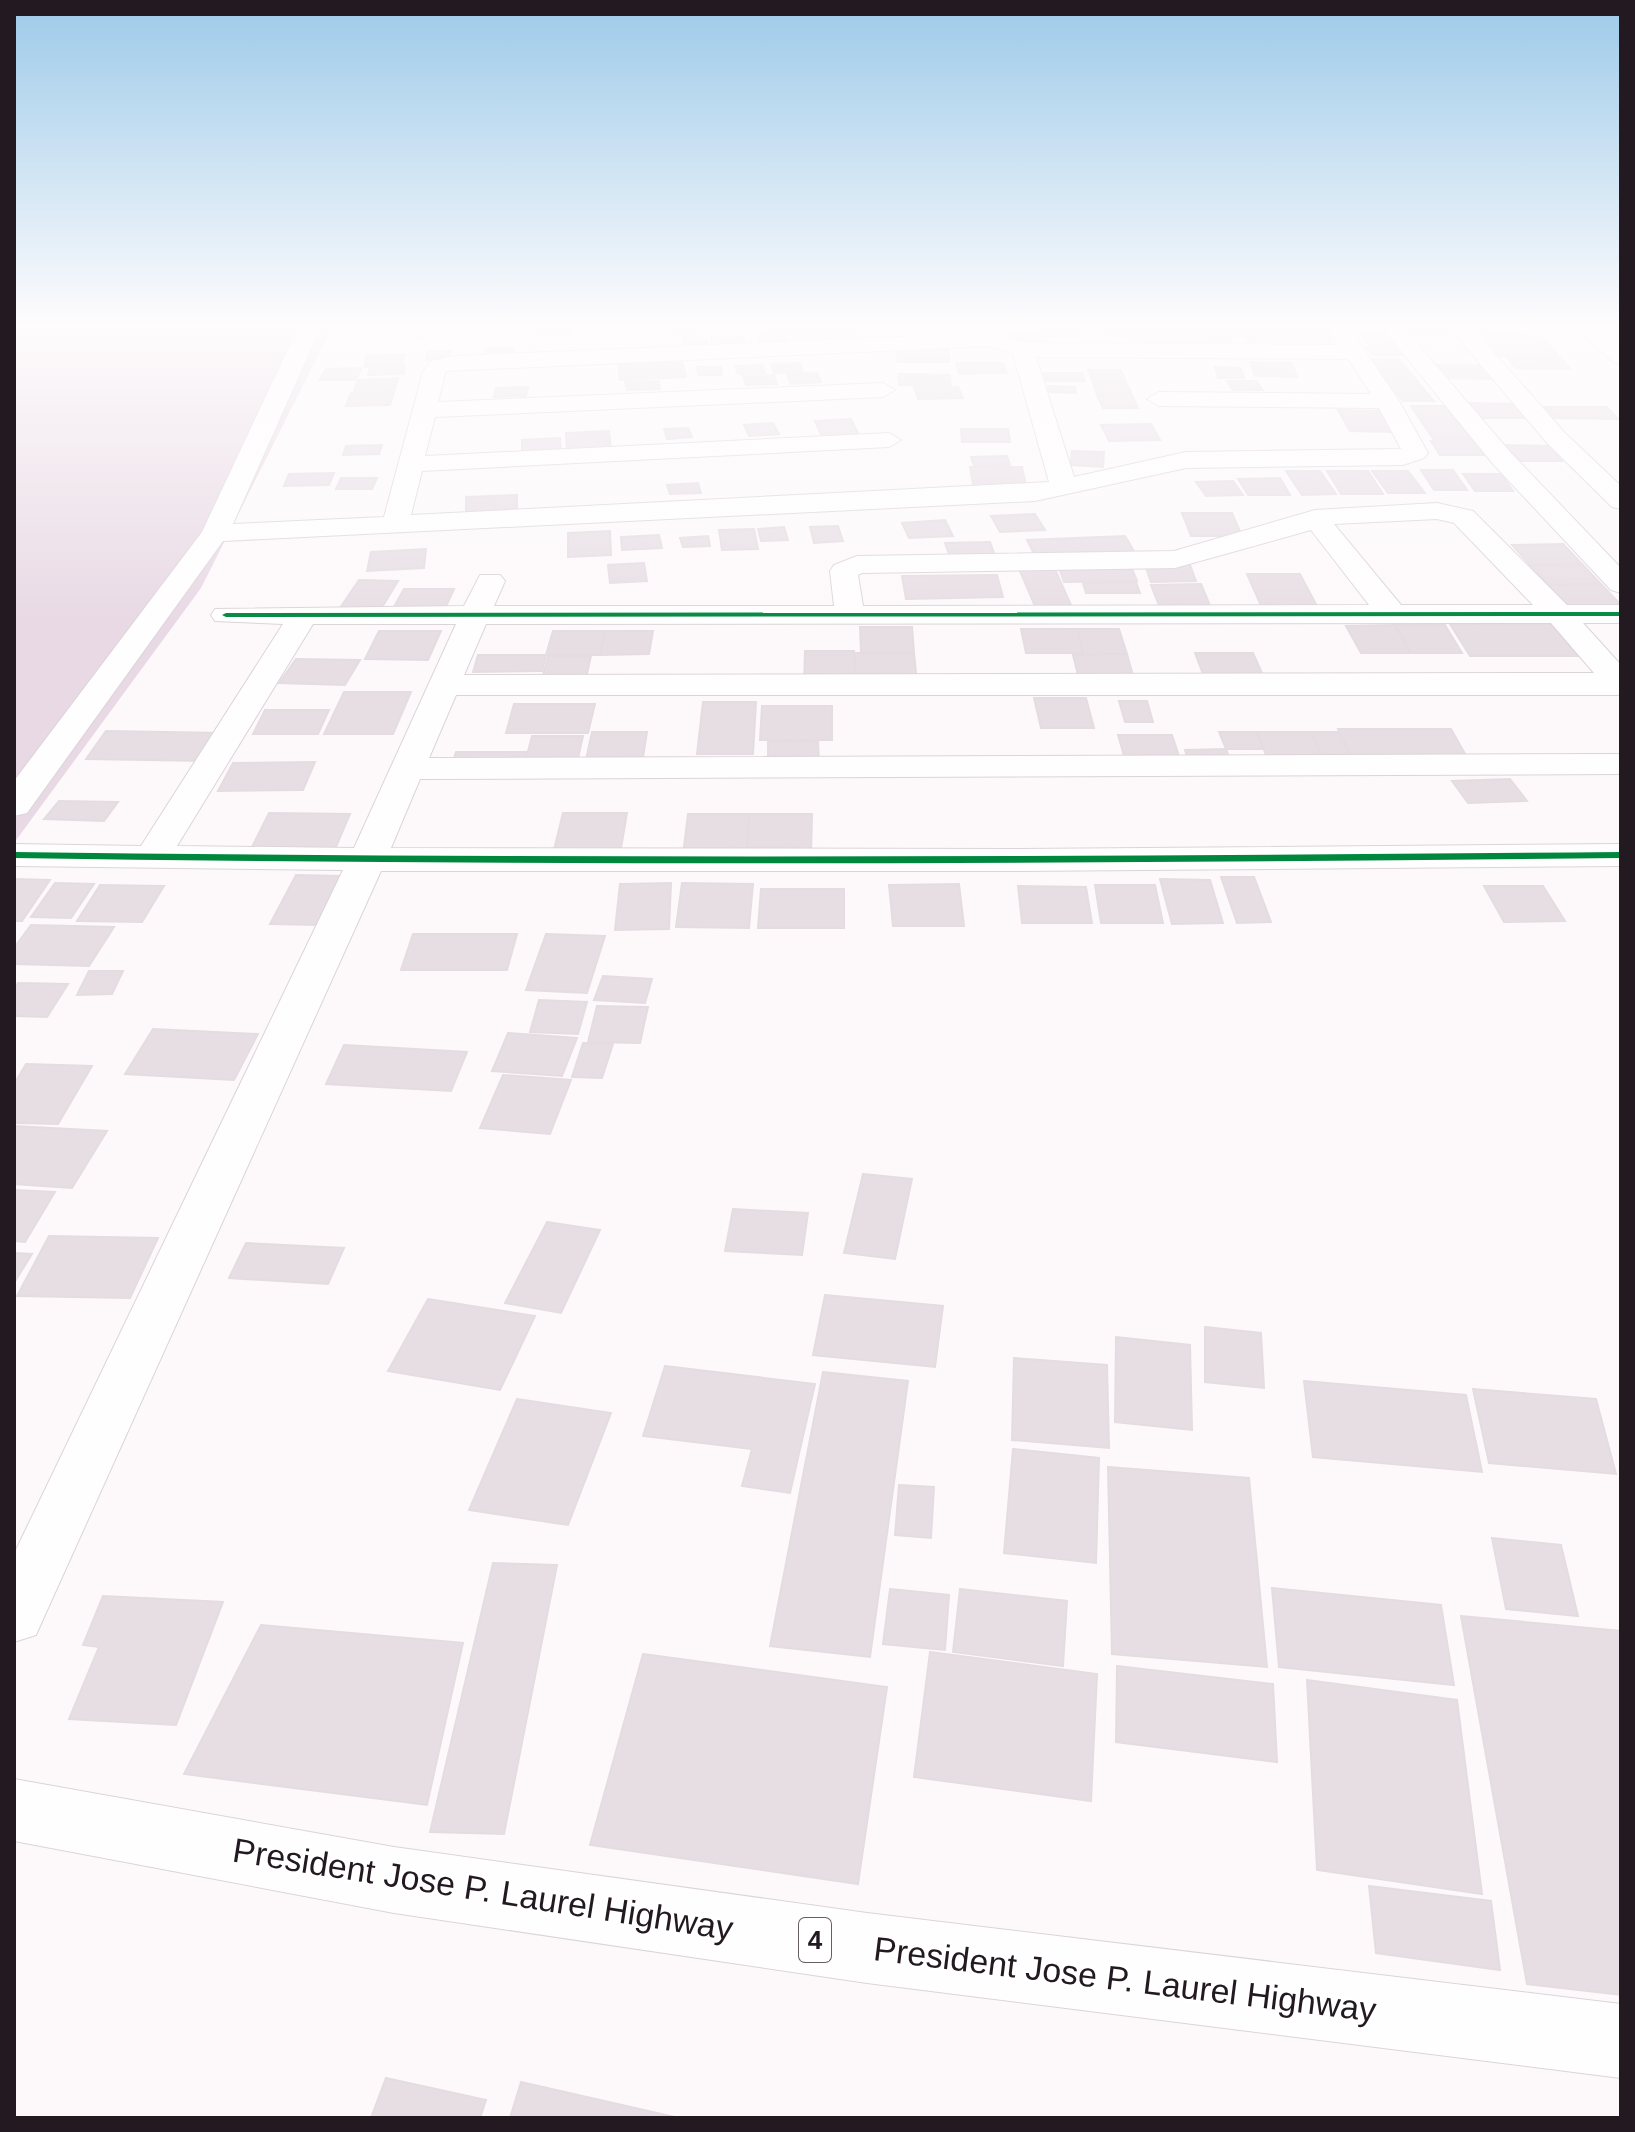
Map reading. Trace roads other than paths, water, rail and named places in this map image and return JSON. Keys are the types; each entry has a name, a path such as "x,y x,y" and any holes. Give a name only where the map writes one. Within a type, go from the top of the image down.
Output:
{"main road":[{"path":"14,805 215,533 264,425"},
{"path":"395,526 422,425"},
{"path":"887,425 897,499"},
{"path":"1046,425 1064,487"},
{"path":"1171,425 1177,439"},
{"path":"215,533 1035,493 1064,487 1177,439 1403,457 1415,453 1400,425"},
{"path":"1471,425 1545,509 1621,584"},
{"path":"1545,425 1621,501"},
{"path":"411,464 889,440"},
{"path":"851,615 844,589 844,571 857,565 1175,559 1315,518 1437,511 1463,517 1559,614 1620,684"},
{"path":"1315,518 1392,614"},
{"path":"226,615 304,614 483,597 851,615 1621,614"},
{"path":"14,1617 366,862 483,597"},
{"path":"152,857 304,614"},
{"path":"444,685 1620,684"},
{"path":"408,769 1621,764"},
{"path":"14,855 366,862 915,862 1621,855"},
{"name":"President Jose P. Laurel Highway","path":"14,1810 394,1880 867,1948 1621,2041"}]}
